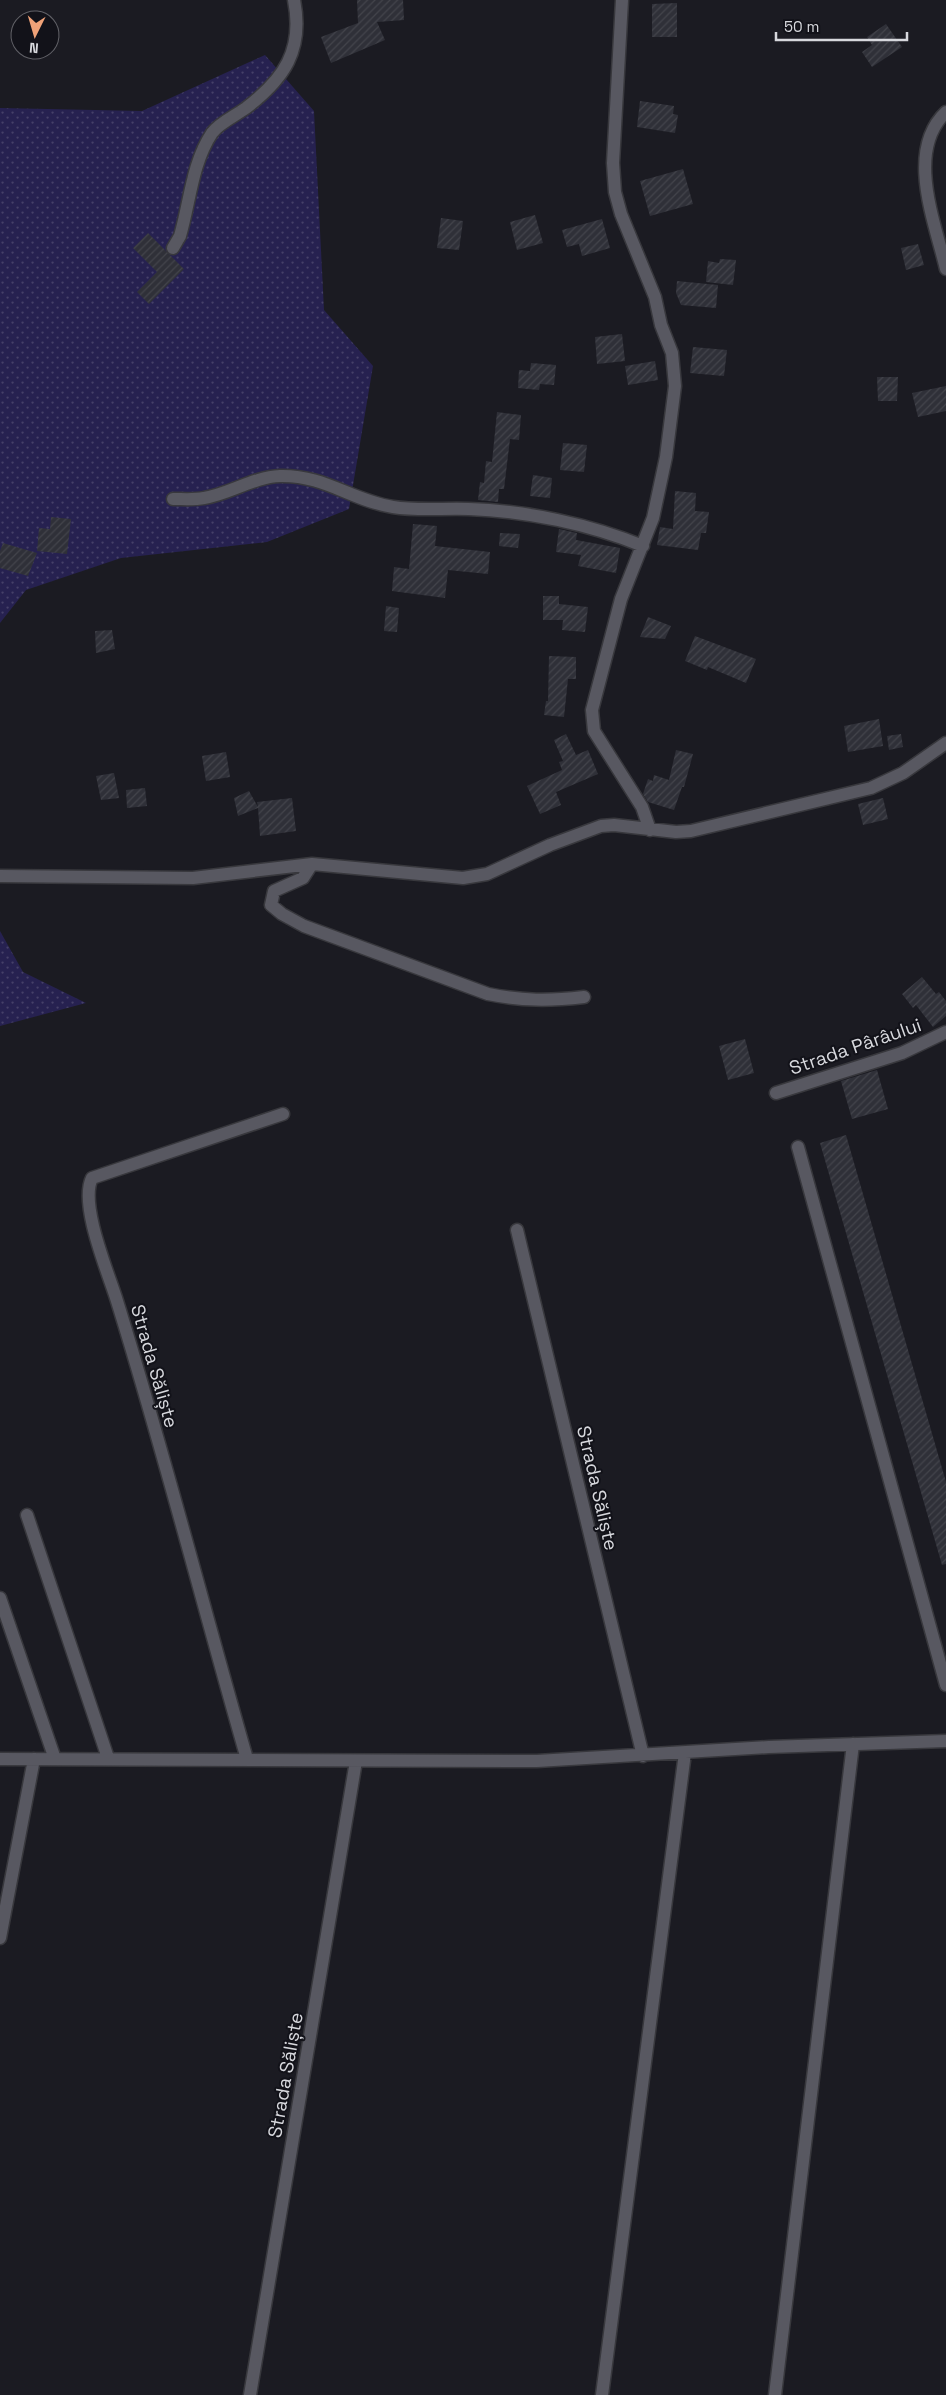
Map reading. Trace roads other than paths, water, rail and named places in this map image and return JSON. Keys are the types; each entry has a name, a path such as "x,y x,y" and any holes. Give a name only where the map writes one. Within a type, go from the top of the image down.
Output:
{"street":[{"path":"173,248 180,236 203,148 214,130 246,108 283,74 293,50 296,29 294,0"},
{"path":"622,0 613,163 615,192 621,214 655,297 661,325 672,353 675,386 666,456 653,518 621,599 592,710 594,731 642,807 650,830"},
{"path":"946,112 937,120 925,154 927,198 946,269"},
{"path":"173,499 203,498 256,480 278,476 307,477 335,486 356,498 394,508 505,512 584,526 643,546"},
{"path":"0,876 194,878 312,864 449,877 478,877 550,845 601,826 614,825 650,830 691,832 872,788 903,773 946,742"},
{"path":"312,864 303,878 274,891 271,898 271,905 282,914 304,926 488,994 514,1000 542,1001 584,997"},
{"name":"Strada Pârâului","path":"776,1093 902,1054 946,1032"},
{"name":"Strada Săliște","path":"247,1759 122,1317 91,1218 87,1197 88,1186 92,1178 283,1114"},
{"path":"798,1147 946,1685"},
{"name":"Strada Săliște","path":"517,1230 643,1756"},
{"path":"27,1515 108,1758"},
{"path":"0,1598 55,1759"},
{"path":"0,1759 537,1761 853,1744 946,1741"},
{"path":"775,2395 853,1744"},
{"path":"602,2395 685,1753"},
{"path":"0,1938 34,1759"},
{"name":"Strada Săliște","path":"250,2395 356,1761"}]}
